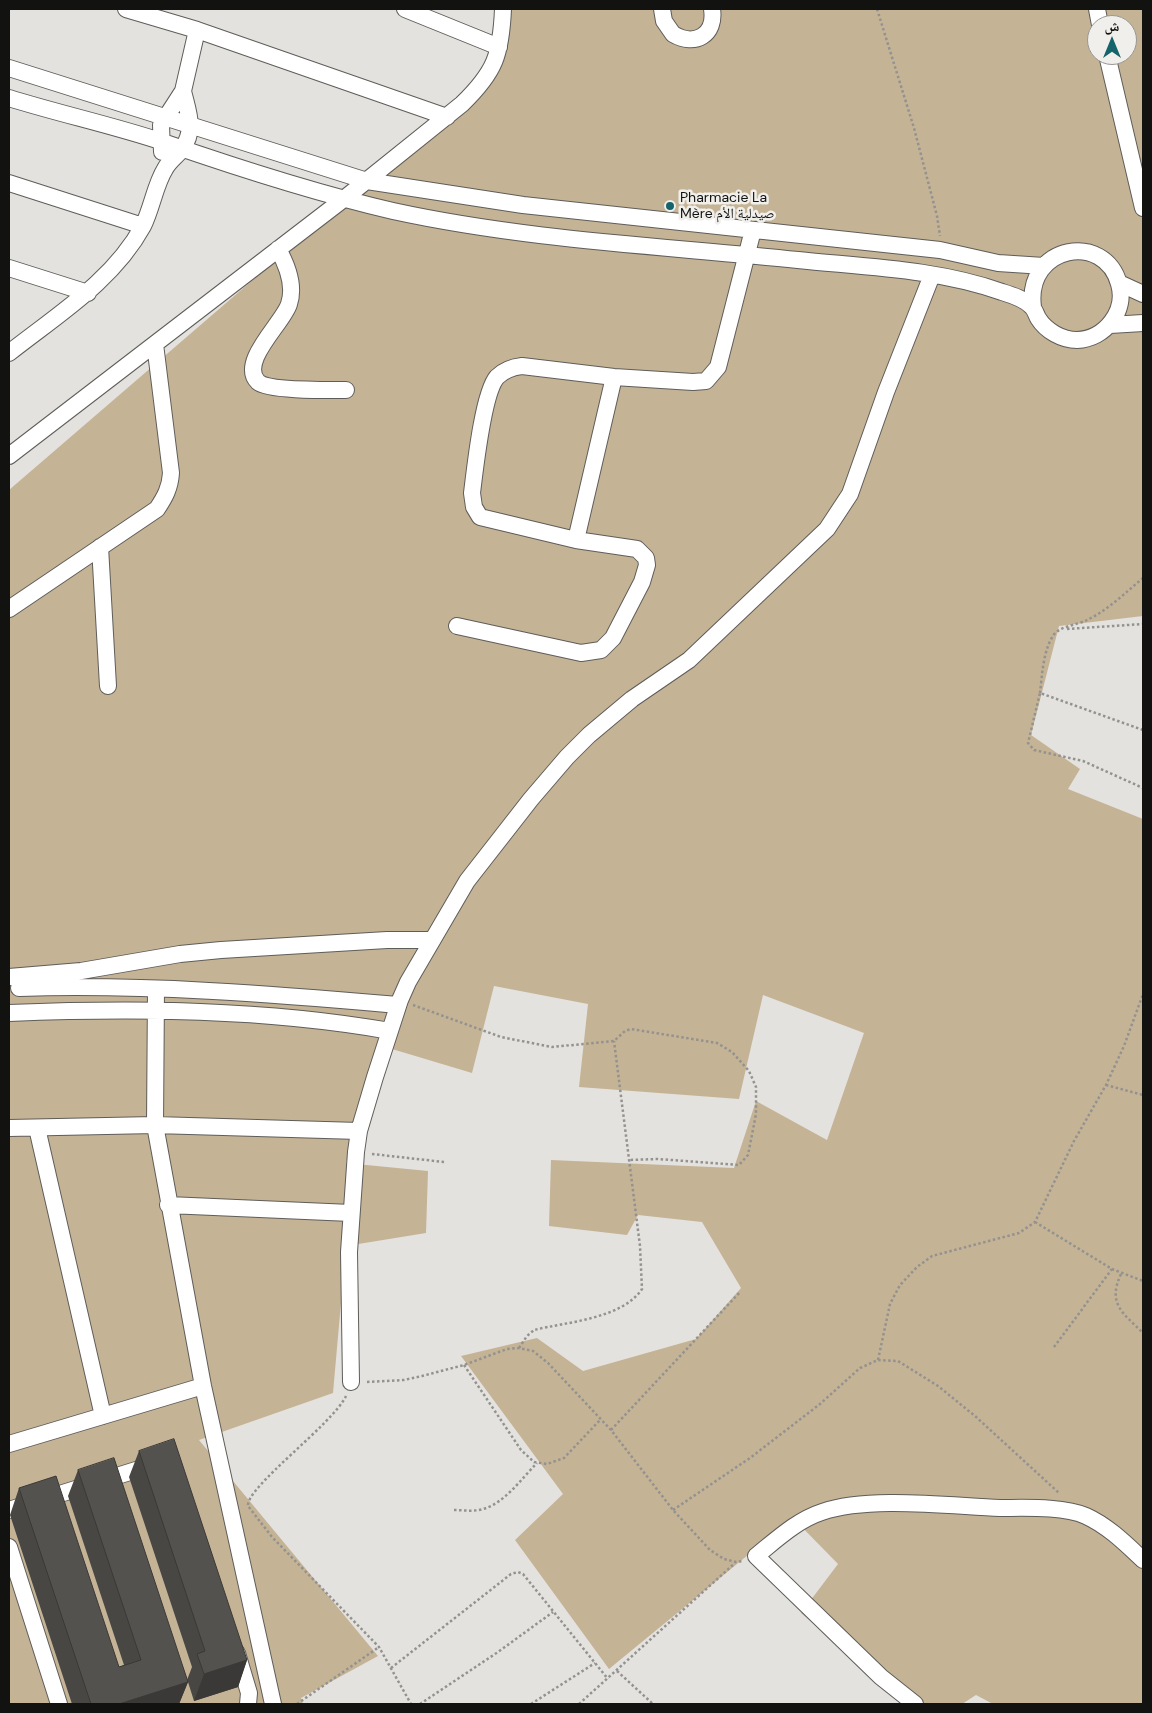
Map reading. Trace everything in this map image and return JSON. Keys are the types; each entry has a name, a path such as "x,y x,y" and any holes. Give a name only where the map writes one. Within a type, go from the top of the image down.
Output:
{"street":[{"path":"126,9 148,12 447,116"},
{"path":"9,456 367,181 462,104 487,77 495,64 499,47 503,9"},
{"path":"662,9 664,21 673,34 682,38 695,38 705,36 712,27 712,9"},
{"path":"414,10 499,47"},
{"path":"165,169 160,142 161,125 183,91 197,30"},
{"path":"1110,65 1138,170 1143,208"},
{"path":"9,68 367,181 523,205 940,250 998,263 1044,266"},
{"path":"9,353 88,292 106,275 143,226 165,169 182,150 191,126 183,91"},
{"path":"9,98 345,198 401,212 494,228 581,239 746,254 932,275 993,288 1015,296 1034,307"},
{"path":"9,183 143,226"},
{"path":"457,626 581,653 601,650 613,638 642,582 647,565 646,558 637,549 576,540 480,517 476,512 472,493 488,395 498,376 515,367 614,377 693,382 701,382 710,378 718,368 753,230"},
{"path":"278,249 287,268 292,294 283,318 259,349 254,367 258,382 286,388 346,390"},
{"path":"1069,251 1082,251 1105,261 1113,270 1119,283 1121,296 1119,310 1102,332 1089,338 1075,340 1061,337 1049,330 1039,320 1034,307 1032,295 1034,283 1044,266 1058,255 1069,251"},
{"path":"9,268 88,292"},
{"path":"351,1382 349,1252 359,1131 399,1003 432,940 467,881 532,798 567,757 589,735 632,699 695,655 826,529 850,494 886,392 932,275"},
{"path":"1119,283 1143,294"},
{"path":"1110,324 1143,323"},
{"path":"9,609 157,509 165,498 170,485 171,473 155,344"},
{"path":"576,540 614,377"},
{"path":"100,547 108,686"},
{"path":"9,977 81,971 180,954 221,950 387,940 432,940"},
{"path":"9,988 156,989 399,1003"},
{"path":"156,989 155,1125 168,1205 203,1386 273,1704"},
{"path":"9,1013 155,1011 315,1020 390,1031"},
{"path":"9,1128 155,1125 359,1131"},
{"path":"37,1128 103,1416"},
{"path":"168,1205 351,1213"},
{"path":"9,1444 203,1386"},
{"path":"9,1510 166,1462"},
{"path":"116,1476 122,1495"},
{"path":"56,1495 62,1514"},
{"path":"914,1704 881,1677 756,1556 807,1518 822,1512 850,1506 905,1504 1037,1509 1076,1513 1086,1516 1113,1533 1143,1560"},
{"path":"9,1547 59,1704"},
{"path":"233,1642 250,1693 248,1704"}],"path":[{"path":"877,9 914,128 935,208 940,228 940,250"},
{"path":"1143,578 1100,613 1080,624 1060,630 1051,638 1029,735 1030,748 1038,752 1083,762 1143,788"},
{"path":"1060,630 1143,624"},
{"path":"1040,693 1143,730"},
{"path":"878,1360 890,1304 900,1285 917,1267 932,1256 1019,1233 1034,1222 1074,1141 1106,1085 1124,1046 1143,994"},
{"path":"399,1003 501,1037 533,1045 567,1047 614,1041 628,1030 640,1029 717,1043 732,1052 749,1071 756,1087 753,1133 748,1155 742,1163 739,1165 658,1159 629,1160"},
{"path":"519,1348 526,1336 534,1330 592,1318 617,1309 632,1300 642,1289 629,1160 614,1041"},
{"path":"1106,1085 1143,1095"},
{"path":"356,1152 444,1162"},
{"path":"1034,1222 1121,1274 1143,1281"},
{"path":"1054,1347 1112,1269"},
{"path":"1121,1274 1115,1287 1116,1300 1120,1309 1143,1333"},
{"path":"611,1430 740,1292"},
{"path":"411,1704 379,1647 272,1537 248,1506 248,1499 274,1470 329,1420 342,1404 351,1382 404,1380 464,1365 508,1349 519,1348 533,1351 548,1363 611,1430 673,1510 710,1550 724,1559 736,1562"},
{"path":"673,1510 757,1452 820,1404 860,1368 878,1360 898,1361 938,1386 1030,1466 1076,1513"},
{"path":"464,1365 521,1450 528,1458 537,1463 547,1464 564,1458 601,1420"},
{"path":"454,1510 483,1509 492,1505 509,1492 537,1463"},
{"path":"579,1704 736,1562 756,1556"},
{"path":"391,1668 514,1572 523,1574 608,1679"},
{"path":"420,1704 498,1652 553,1612"},
{"path":"297,1704 379,1647"},
{"path":"531,1704 595,1664"},
{"path":"617,1671 653,1704"}],"shaded area":[{"path":"506,9 1143,9 1143,616 1059,626 1031,735 1080,769 1068,789 1143,819 1143,1704 993,1704 976,1695 962,1704 907,1704 801,1613 838,1564 793,1518 609,1669 515,1540 563,1494 461,1356 537,1338 583,1371 696,1339 741,1288 702,1222 638,1215 627,1235 549,1226 551,1160 734,1168 756,1101 827,1140 864,1033 763,995 739,1099 579,1087 588,1004 494,986 472,1073 382,1046 346,1163 428,1171 426,1233 346,1246 333,1393 199,1440 378,1656 301,1698 303,1704 9,1704 9,490 500,67"}],"building":[{"path":"174,1439 247,1660 204,1674 197,1654 205,1651 139,1451"},
{"path":"114,1458 188,1682 119,1704 91,1704 19,1488 56,1476 119,1667 141,1660 78,1470"}],"place":[{"name":"Pharmacie La Mère صيدلية الأم","path":"670,206"}]}
